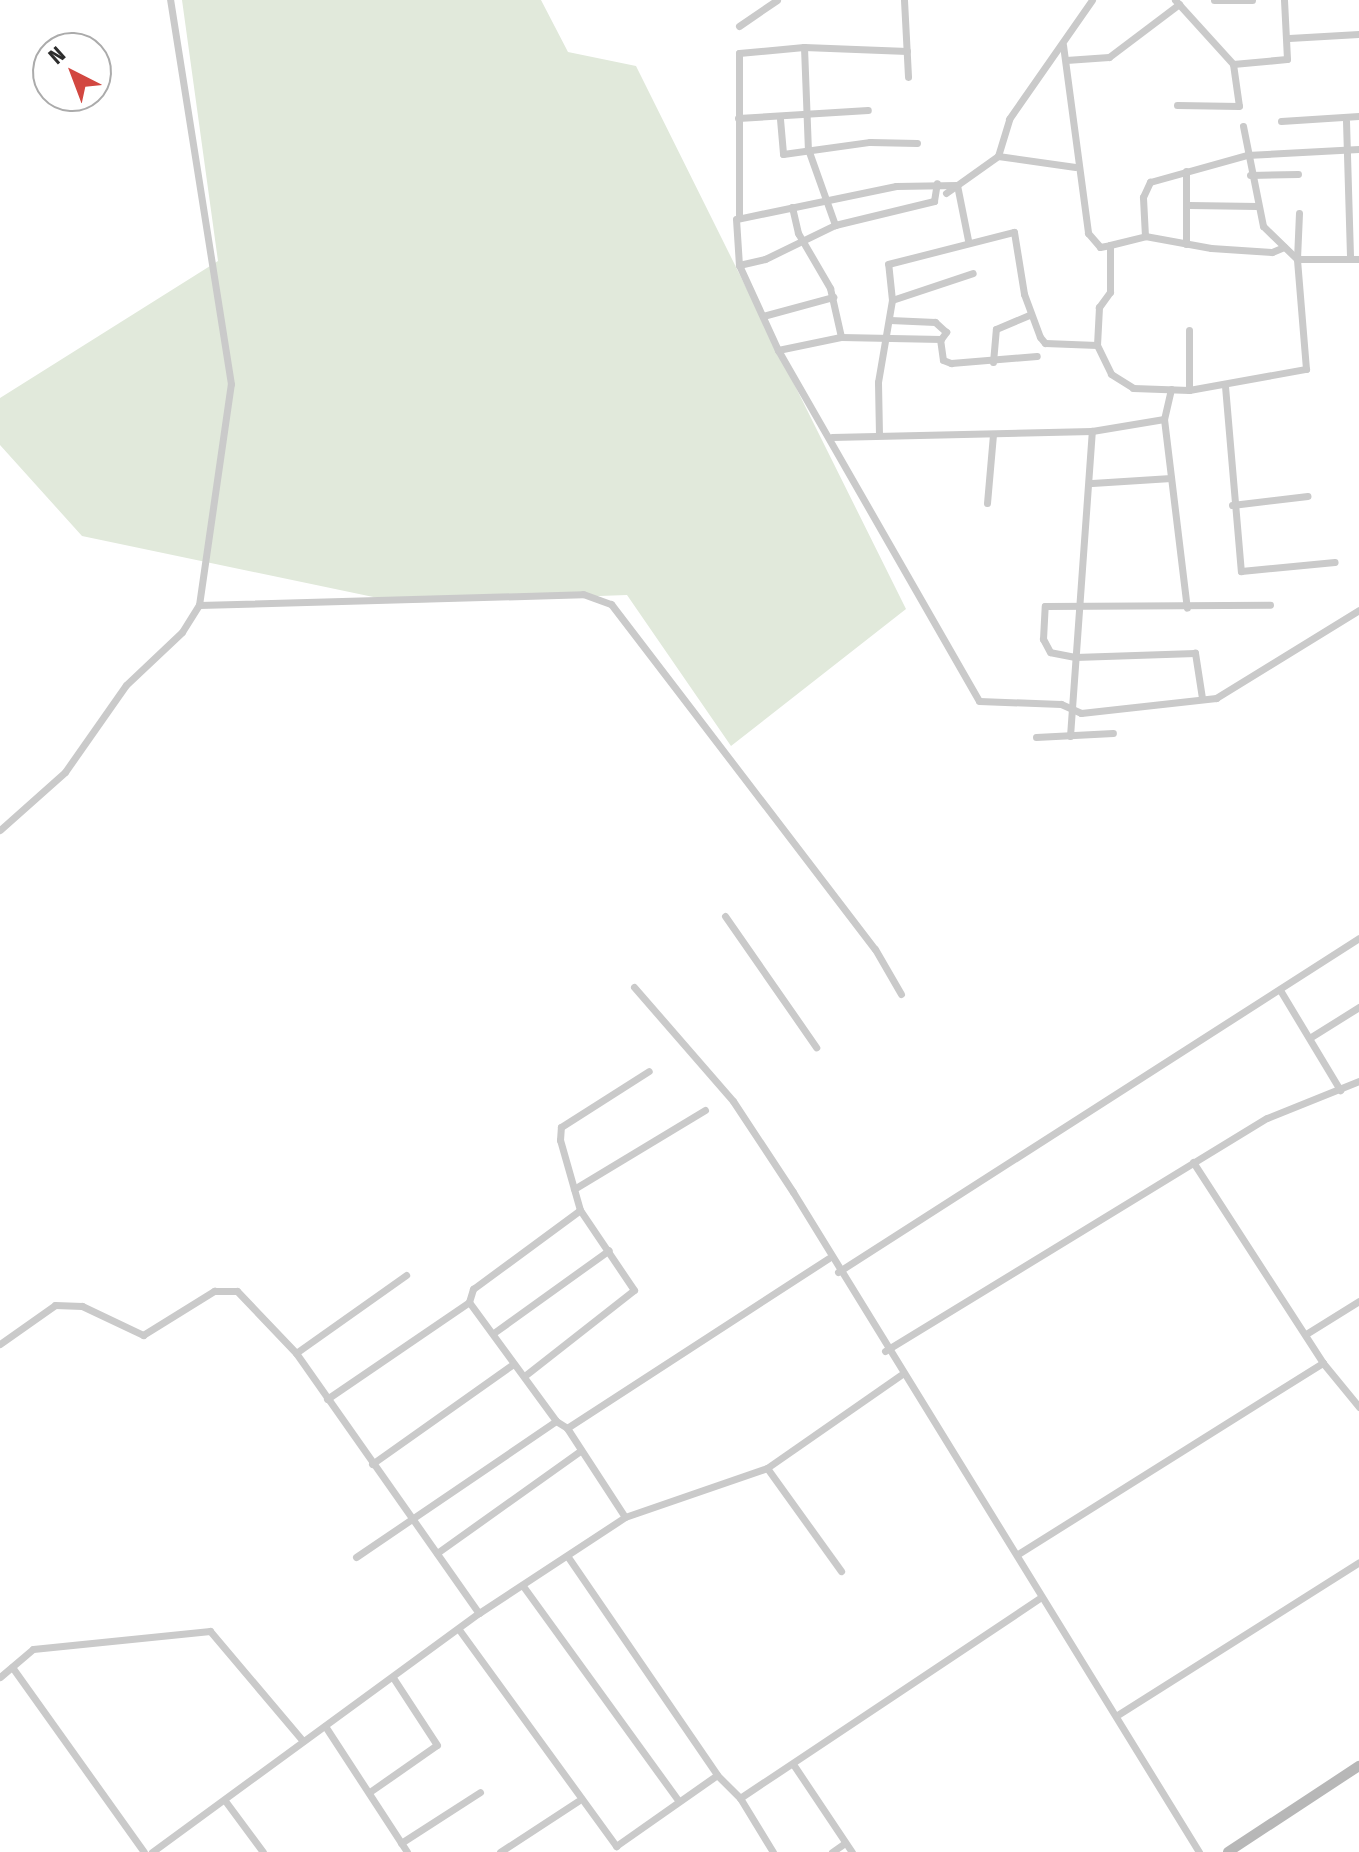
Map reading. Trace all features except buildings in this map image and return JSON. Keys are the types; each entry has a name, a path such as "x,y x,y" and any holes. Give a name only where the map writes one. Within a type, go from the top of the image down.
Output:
{"street":[{"path":"0,830 65,772 126,685 182,632 199,605 231,384 170,0"},
{"path":"739,26 777,0"},
{"path":"904,0 908,77"},
{"path":"946,193 998,156 1009,119 1092,0"},
{"path":"1214,0 1252,0"},
{"path":"1233,64 1287,59 1289,38 1284,0"},
{"path":"1066,60 1109,57 1177,2 1233,64 1239,106 1177,105"},
{"path":"1289,38 1359,34"},
{"path":"1063,45 1075,167 1088,233 1100,247 1145,236 1186,244 1272,252 1284,247"},
{"path":"907,51 804,47 739,53 739,265 778,350 832,437 864,510 979,701 1071,709 1148,710 1202,698 1216,698 1359,610"},
{"path":"804,47 804,116 808,149 835,225"},
{"path":"738,118 780,119 868,110"},
{"path":"1281,121 1346,121 1359,116"},
{"path":"780,119 783,154 808,149 917,143"},
{"path":"1243,126 1250,175 1263,226 1297,259 1354,258 1346,121"},
{"path":"1145,236 1146,187 1186,171 1247,155 1359,149"},
{"path":"998,156 1075,167"},
{"path":"1186,171 1189,205 1186,244"},
{"path":"1250,175 1298,174"},
{"path":"739,217 825,198 937,183 957,185"},
{"path":"739,265 804,242 835,225 934,201 937,183"},
{"path":"957,185 968,240"},
{"path":"1189,205 1257,206"},
{"path":"792,207 804,242 833,297 841,337"},
{"path":"1110,245 1110,292 1099,307 1097,345 1111,374 1133,388 1189,390 1225,386 1306,369 1297,259 1299,213"},
{"path":"879,435 884,336 892,300 888,264 968,240 1014,232 1029,315 1045,343 1097,345"},
{"path":"892,300 973,273"},
{"path":"763,316 833,297"},
{"path":"993,362 996,329 1029,315"},
{"path":"890,320 942,324 946,332 940,339 943,360 993,362 1037,356"},
{"path":"1189,330 1189,390"},
{"path":"778,350 841,337 940,339"},
{"path":"1225,386 1232,505 1241,571 1335,562"},
{"path":"1171,389 1164,419 1187,608"},
{"path":"832,437 1092,431 1164,419"},
{"path":"1070,736 1092,483 1092,431"},
{"path":"987,503 993,434"},
{"path":"1092,483 1171,478"},
{"path":"1232,505 1307,496"},
{"path":"199,605 583,594 611,604 875,949 901,994"},
{"path":"1202,698 1195,653 1075,657 1046,648 1045,606 1081,603 1187,608 1270,605"},
{"path":"1036,737 1113,733"},
{"path":"725,916 816,1047"},
{"path":"838,1272 1359,938"},
{"path":"634,987 733,1101 885,1351 1018,1554 1040,1598 1119,1714 1199,1852"},
{"path":"1280,990 1311,1037 1340,1090"},
{"path":"1311,1037 1359,1007"},
{"path":"527,1374 633,1295 609,1250 580,1210 561,1127 649,1071"},
{"path":"885,1351 1267,1118 1359,1081"},
{"path":"574,1189 705,1110"},
{"path":"1193,1162 1323,1363 1359,1407"},
{"path":"327,1399 469,1302 473,1289 580,1210"},
{"path":"495,1332 609,1250"},
{"path":"567,1428 829,1258"},
{"path":"296,1353 406,1275"},
{"path":"0,1344 55,1305 82,1306 143,1335 225,1288 258,1308 296,1353 479,1613"},
{"path":"1306,1334 1359,1301"},
{"path":"469,1302 495,1332 513,1364 527,1374 556,1421 567,1428 625,1517"},
{"path":"1018,1554 1323,1363"},
{"path":"372,1464 513,1364"},
{"path":"152,1852 226,1802 303,1741 460,1631 479,1613 625,1517 767,1468 901,1375"},
{"path":"356,1557 556,1421"},
{"path":"437,1553 580,1451"},
{"path":"767,1468 841,1571"},
{"path":"568,1557 717,1775 740,1798 773,1852"},
{"path":"1119,1714 1359,1562"},
{"path":"523,1586 677,1799"},
{"path":"740,1798 1040,1598"},
{"path":"0,1677 33,1649 69,1641 210,1631 303,1741"},
{"path":"460,1631 578,1801 616,1846 677,1799 717,1775"},
{"path":"12,1667 144,1852"},
{"path":"371,1791 437,1745 394,1679"},
{"path":"325,1726 371,1791 407,1852"},
{"path":"793,1764 852,1852"},
{"path":"1228,1852 1359,1766"},
{"path":"401,1843 480,1792"},
{"path":"500,1852 578,1801"},
{"path":"226,1802 263,1852"},
{"path":"832,1852 845,1843"}],"shaded area":[{"path":"182,0 541,0 568,52 636,66 906,609 731,746 627,595 402,603 82,536 0,445 0,398 218,261"}]}
